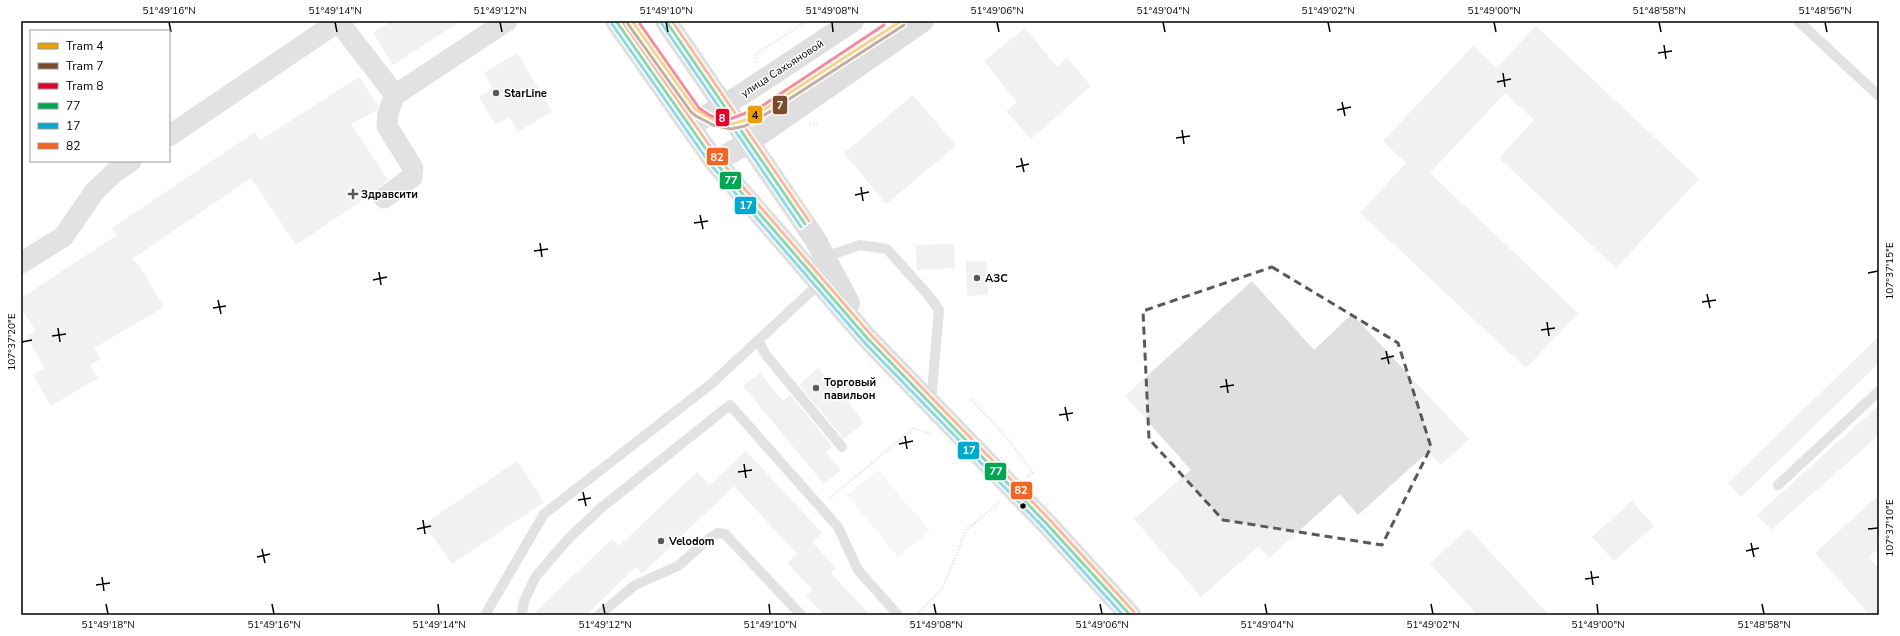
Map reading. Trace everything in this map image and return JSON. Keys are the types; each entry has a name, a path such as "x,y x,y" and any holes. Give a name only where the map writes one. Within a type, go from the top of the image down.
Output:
{"main road":[{"path":"616,21 715,162 867,338 1045,522 1130,615"},
{"path":"666,21 815,239 867,338"},
{"name":"улица Сахьяновой","path":"696,135 724,105 853,21"},
{"path":"715,162 749,142 923,21"}],"street":[{"path":"170,135 338,21 395,95"},
{"path":"384,198 412,177 413,168 387,126 388,113 395,95 507,21"},
{"path":"21,263 63,237 95,191 115,172 130,162"}],"lane":[{"path":"1798,21 1879,96"},
{"path":"825,257 860,244 886,249 929,296 939,310 931,405"},
{"path":"485,615 544,514 711,384 820,283"},
{"path":"758,340 766,355 842,447"},
{"path":"1778,485 1879,391"},
{"path":"522,615 524,601 536,576 570,537 601,508 730,406 838,527 858,570 898,615"},
{"path":"599,615 635,585 678,566 710,538 718,533 725,534 801,615"}],"path":[{"path":"759,64 755,56 757,53 807,21"},
{"path":"971,398 1002,432 1033,472 1024,480"},
{"path":"820,506 914,428 934,436"},
{"path":"917,615 943,587 966,530 1004,499"}],"highlighted area":[{"path":"1272,267 1398,343 1431,447 1382,545 1223,520 1149,439 1143,311"}],"shaded area":[{"path":"878,470 930,531 898,557 847,495"}],"building":[{"path":"392,21 461,21 393,65 373,33"},
{"path":"1536,26 1699,179 1616,268 1499,158 1534,120 1505,93 1430,173 1578,313 1526,368 1360,213 1406,163 1383,141 1473,46 1497,68"},
{"path":"1025,28 1057,67 1067,58 1091,86 1031,139 1006,111 1017,102 984,61"},
{"path":"517,53 552,111 518,132 509,117 496,125 479,97 493,88 484,73"},
{"path":"359,77 378,106 377,110 351,124 388,180 373,193 296,245 251,178 132,259 139,265 164,307 94,348 101,359 90,365 98,378 51,406 33,375 45,368 26,336 36,331 21,308 21,298 117,235 112,228 255,132 260,140"},
{"path":"913,95 956,146 886,204 844,153"},
{"path":"954,244 955,268 917,270 916,245"},
{"name":"АЗС","path":"966,261 987,261 988,295 967,296"},
{"path":"1252,281 1314,350 1352,314 1469,439 1441,465 1428,452 1358,515 1340,494 1269,558 1259,546 1201,597 1134,519 1191,470 1125,396"},
{"path":"1879,336 1879,363 1741,497 1728,483"},
{"path":"818,368 843,395 864,423 844,439 799,385"},
{"path":"760,373 783,401 790,394 833,447 826,452 841,470 824,484 743,386"},
{"path":"1879,405 1879,435 1771,530 1757,515"},
{"path":"746,451 822,533 812,542 836,568 831,573 870,615 824,615 806,596 813,590 787,563 797,554 734,486 642,574 636,567 586,615 532,615 612,539 619,546 697,472 710,485"},
{"path":"517,461 544,502 452,564 424,524"},
{"path":"1879,495 1879,548 1869,557 1879,569 1879,615 1870,615 1815,553"},
{"path":"1632,501 1654,526 1614,561 1592,537"},
{"path":"1468,528 1549,615 1478,615 1430,564"}],"tram line":[{"name":"4","path":"632,21 695,109 714,120 731,124 743,121 760,112 901,21"},
{"name":"7","path":"628,24 691,112 713,125 731,129 745,126 763,116 904,25"},
{"name":"8","path":"640,24 699,108 711,116 730,119 759,108 884,25"}],"transit line":[{"name":"77","path":"616,21 715,162 867,338 1045,522 1130,615"},
{"name":"82","path":"622,21 719,159 871,335 1049,519 1134,612"},
{"name":"77","path":"666,21 805,224"},
{"name":"82","path":"672,21 809,221"},
{"name":"17","path":"612,24 711,165 863,341 1041,525 1123,615"},
{"name":"17","path":"662,24 801,227"}],"place":[{"name":"StarLine","path":"496,93"},
{"name":"Здравсити","path":"353,194"},
{"name":"АЗС","path":"977,278"},
{"name":"Торговый павильон","path":"816,388"},
{"name":"Velodom","path":"661,541"}]}
